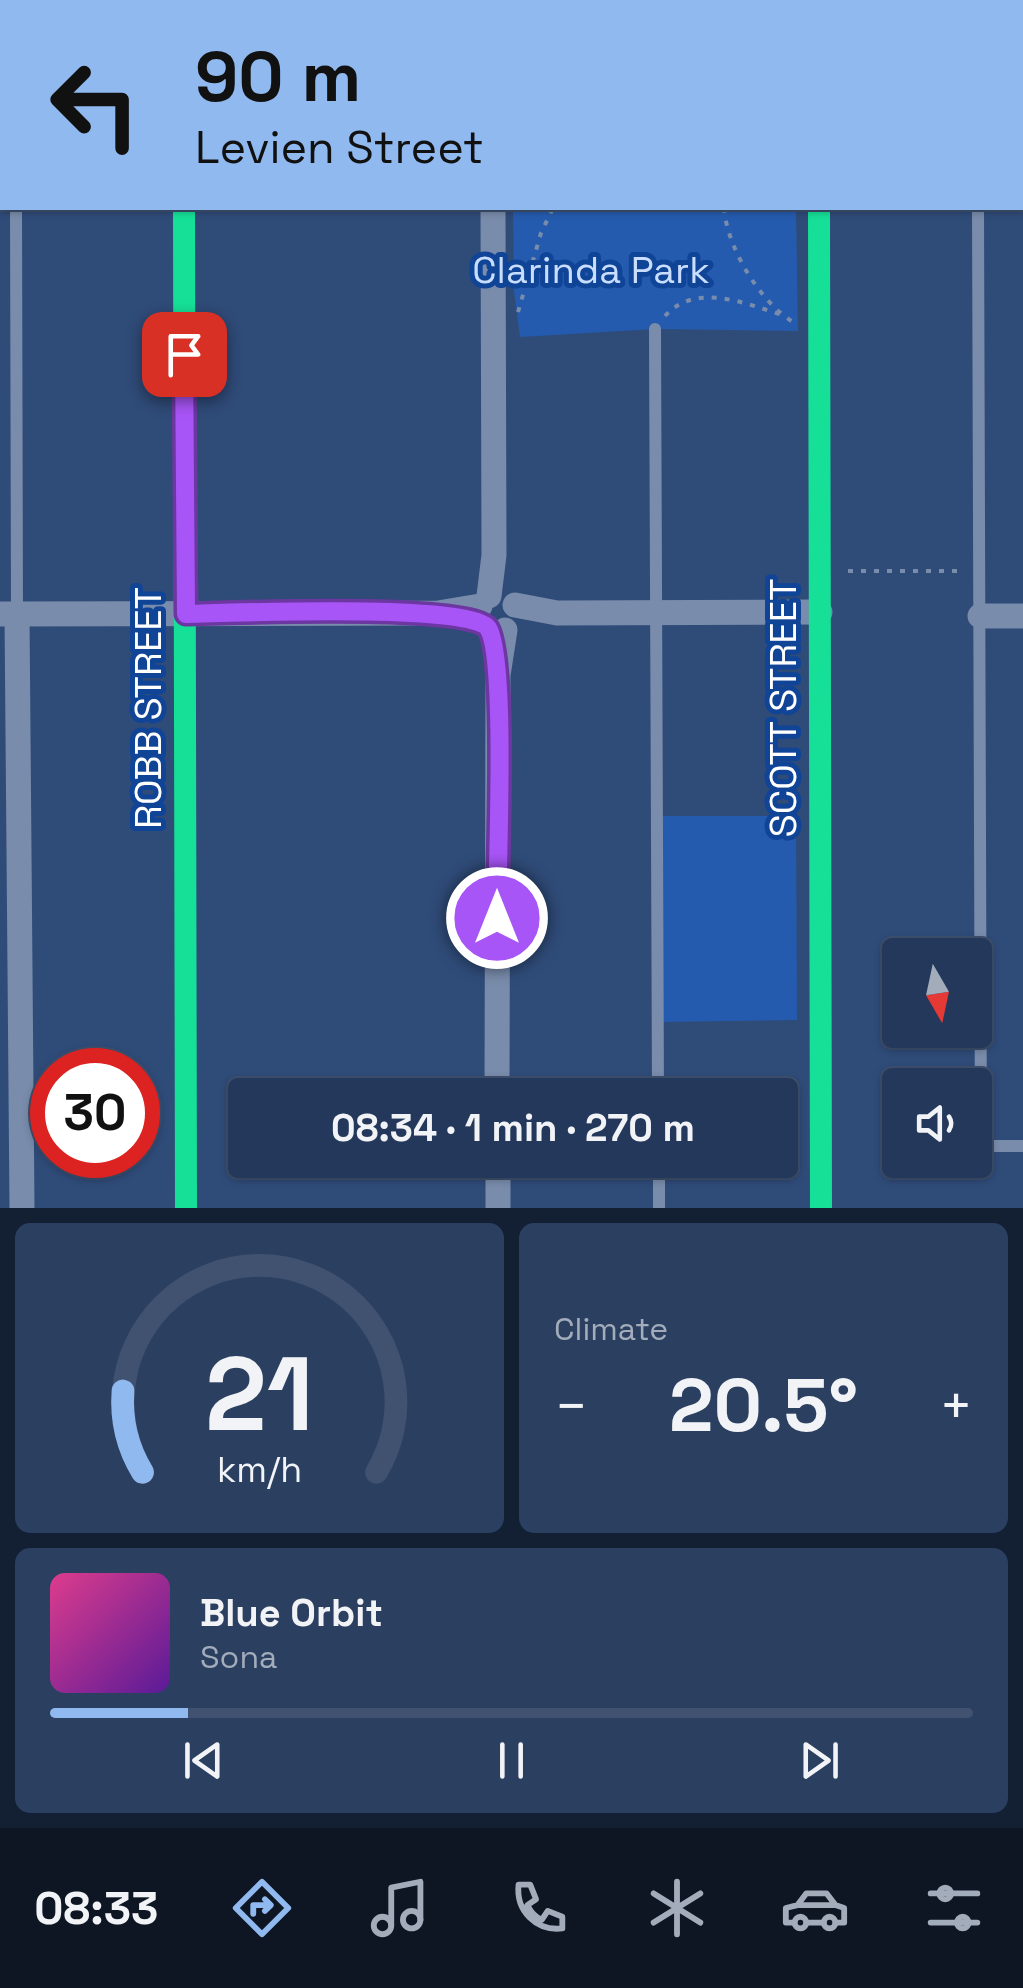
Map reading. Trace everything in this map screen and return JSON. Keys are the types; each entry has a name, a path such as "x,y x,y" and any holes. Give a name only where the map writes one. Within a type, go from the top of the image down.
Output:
{"street":[{"name":"ROBB STREET","path":"184,210 186,1208"},
{"path":"493,210 498,1078"},
{"name":"SCOTT STREET","path":"819,210 821,1208"},
{"path":"22,1208 9,614 820,612"},
{"path":"980,616 1023,616"},
{"path":"498,1178 498,1208"}],"lane":[{"path":"9,614 16,210"},
{"path":"978,210 981,1146 1023,1146"},
{"path":"655,330 658,1078"},
{"path":"659,1178 659,1208"}],"path":[{"path":"518,319 541,233 552,210"},
{"path":"724,210 732,242 782,315"},
{"path":"655,330 668,312 683,301 703,298 742,302 797,324"},
{"path":"843,571 980,571"}],"green space":[{"name":"Clarinda Park","path":"513,210 796,210 798,331 655,329 520,337 514,291"},
{"path":"661,816 796,816 797,1020 662,1022"}],"traffic: fast":[{"path":"184,210 186,1208"},
{"path":"819,210 821,1208"}],"route":[{"path":"184,354 186,614 438,612 481,621 489,630 498,675 497,918"}]}
